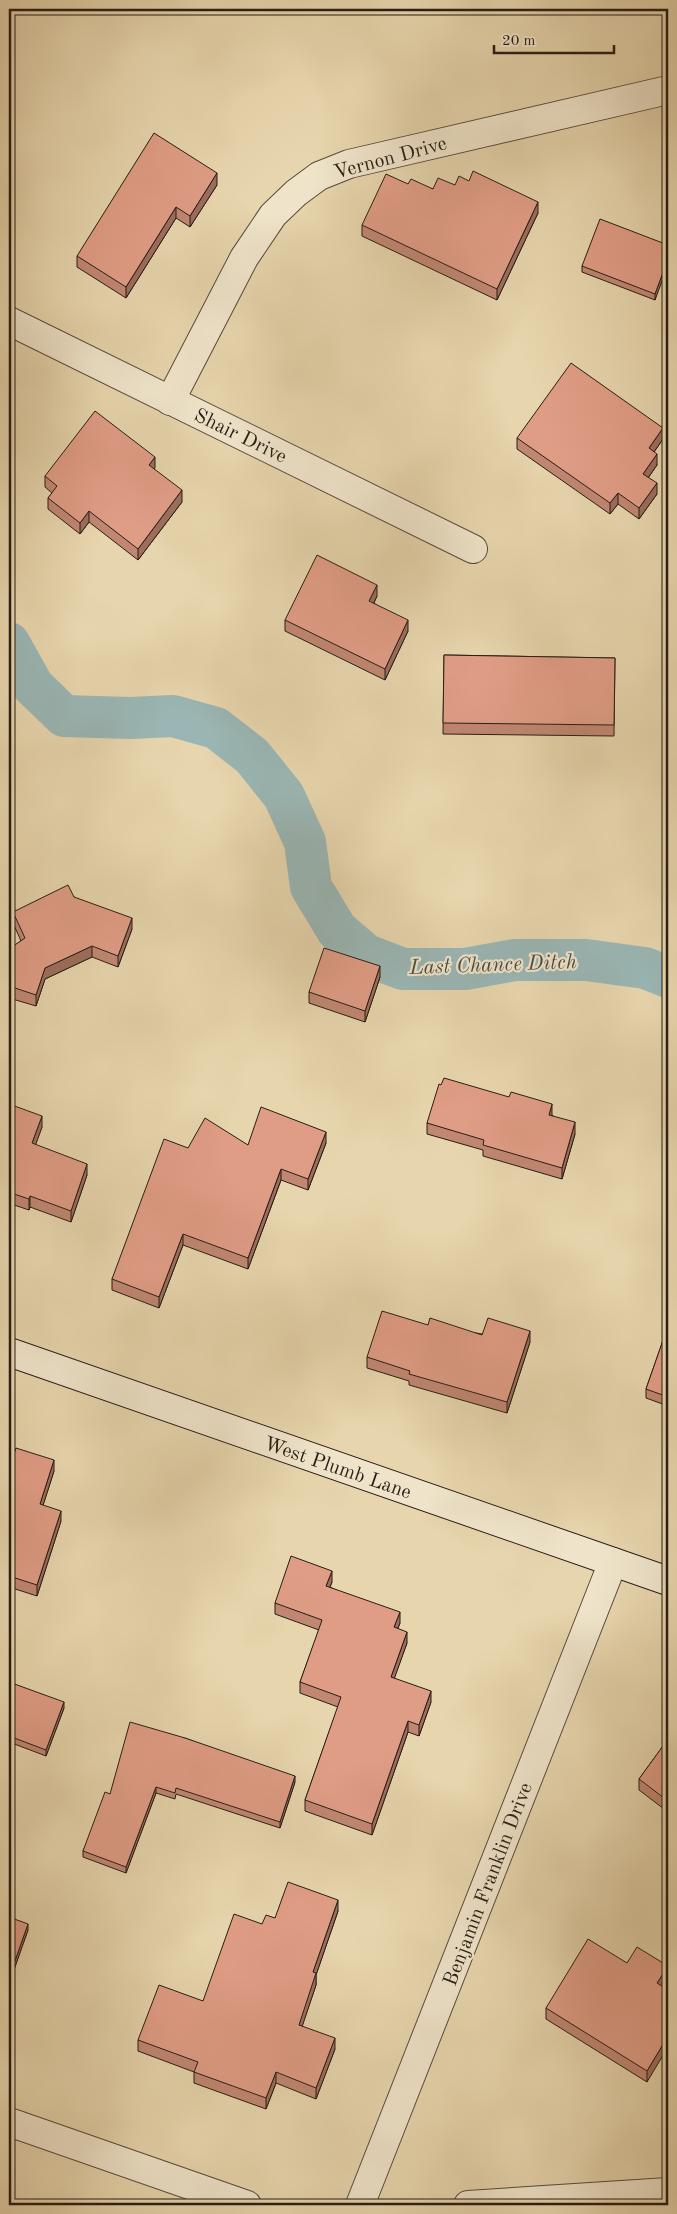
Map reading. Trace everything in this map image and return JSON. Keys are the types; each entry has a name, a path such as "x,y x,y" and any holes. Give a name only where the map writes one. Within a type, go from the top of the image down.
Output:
{"street":[{"name":"Vernon Drive","path":"170,401 249,251 273,215 296,193 319,176 349,164 668,90"},
{"name":"Shair Drive","path":"9,321 473,549"},
{"name":"West Plumb Lane","path":"9,1352 668,1581"},
{"name":"Benjamin Franklin Drive","path":"360,2205 613,1562"},
{"path":"9,2122 247,2205"},
{"path":"468,2205 668,2192"}],"building":[{"path":"154,133 217,173 190,216 176,207 126,287 77,256"},
{"path":"473,171 538,202 497,289 362,225 386,174 408,184 411,179 433,189 438,178 455,185 459,176 469,181"},
{"path":"600,219 668,245 668,259 655,294 582,266"},
{"path":"571,363 663,428 649,448 657,454 643,474 657,483 639,508 618,493 610,503 517,438"},
{"path":"95,411 155,457 149,465 182,490 138,549 89,511 80,523 48,498 57,486 45,476"},
{"path":"317,555 377,585 369,601 408,620 385,669 285,620"},
{"path":"444,655 615,658 614,725 443,723"},
{"path":"68,885 74,897 132,918 118,956 92,946 45,968 36,995 9,986 9,949 25,938 13,912"},
{"path":"324,948 380,966 365,1011 309,992"},
{"path":"444,1078 509,1097 511,1092 552,1104 549,1115 575,1122 562,1168 483,1145 484,1140 427,1123 439,1084 441,1085"},
{"path":"9,1104 42,1116 32,1143 87,1164 71,1211 30,1196 29,1199 11,1193 9,1198"},
{"path":"261,1107 326,1132 308,1179 281,1169 248,1258 183,1234 159,1297 112,1279 164,1139 188,1148 205,1118 248,1145"},
{"path":"382,1311 428,1325 430,1318 482,1335 488,1318 530,1331 507,1402 409,1374 410,1371 367,1357"},
{"path":"668,1326 668,1397 646,1389"},
{"path":"16,1448 54,1460 40,1504 61,1511 37,1585 9,1576 9,1463 11,1463"},
{"path":"291,1556 332,1571 326,1586 400,1612 394,1627 407,1632 391,1677 431,1691 419,1725 408,1721 372,1824 305,1800 341,1697 300,1682 322,1620 275,1603"},
{"path":"9,1682 64,1702 46,1750 9,1736"},
{"path":"130,1722 185,1738 295,1776 280,1822 176,1788 175,1793 156,1787 126,1867 83,1851 105,1792 110,1794"},
{"path":"668,1739 668,1801 639,1779"},
{"path":"288,1882 338,1900 313,1972 316,1973 299,2025 335,2038 316,2088 276,2072 266,2098 194,2072 198,2062 138,2040 159,1985 203,2001 234,1914 262,1924 266,1915 275,1918"},
{"path":"9,1917 28,1924 11,1972 9,1971"},
{"path":"588,1939 627,1963 637,1947 668,1966 657,1983 668,1990 668,2036 647,2071 546,2008"}],"waterway":[{"name":"Last Chance Ditch","path":"9,643 33,686 64,716 130,718 173,716 216,728 252,756 284,796 305,842 311,887 337,930 366,955 403,969 465,969 515,960 586,960 645,968 668,977"}]}
